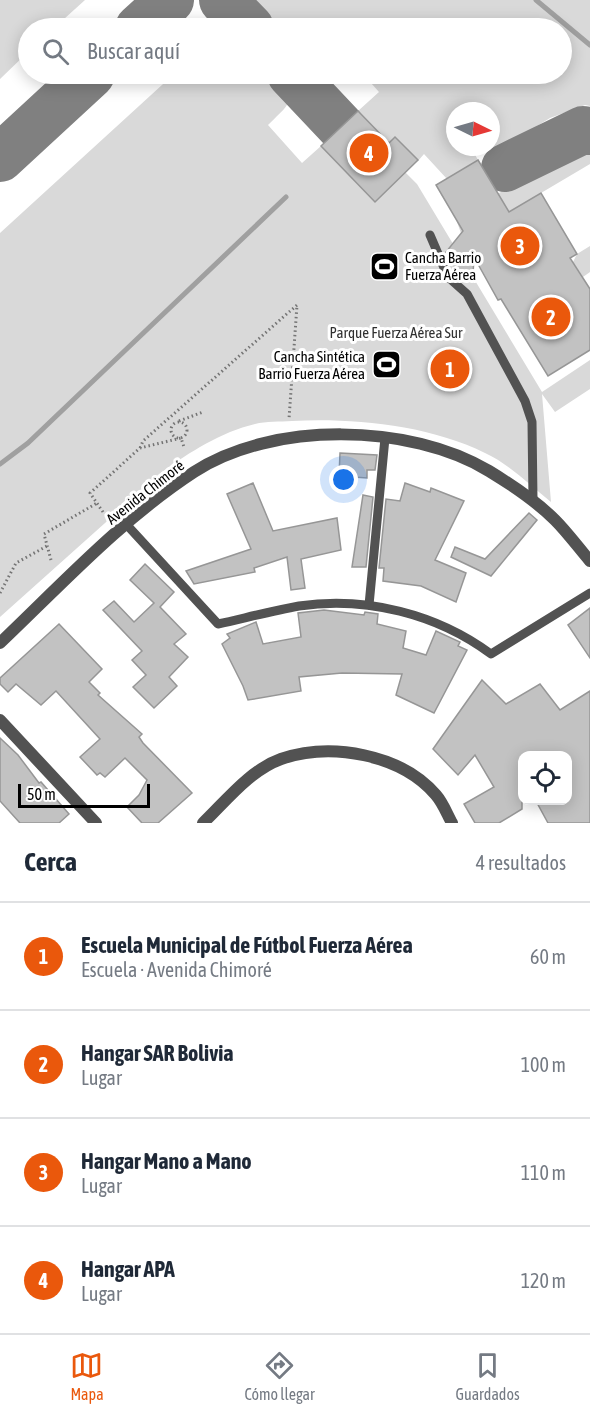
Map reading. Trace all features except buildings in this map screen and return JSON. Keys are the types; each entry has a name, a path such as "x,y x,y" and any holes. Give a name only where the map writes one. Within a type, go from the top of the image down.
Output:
{"street":[{"name":"Avenida Chimoré","path":"0,643 126,524 195,471 257,445 307,435 385,438 445,450 488,470 533,500 555,520 590,561"},
{"path":"0,720 96,823"},
{"path":"202,823 252,776 280,759 315,752 351,753 387,763 412,775 436,795 452,823"}],"lane":[{"path":"430,235 448,277 467,294 525,401 532,422 533,500"},
{"path":"369,605 385,438"},
{"path":"126,524 218,624 301,606 369,605 439,624 469,638 491,654 590,593"}],"path":[{"path":"103,512 90,494 140,448 143,441 297,305 289,418"},
{"path":"181,438 175,438 171,434 172,426 176,422 203,412"},
{"path":"140,448 181,438 187,433 187,428 181,422 176,422"},
{"path":"181,438 184,447"},
{"path":"51,560 44,534 97,503"},
{"path":"0,593 16,563 47,546"}],"green space":[{"path":"0,0 85,0 65,18 18,18 18,62 0,79"},
{"path":"252,0 590,0 590,106 585,105 550,118 500,149 500,102 446,102 446,156 476,156 478,160 447,179 424,154 418,161 395,137 389,143 358,111 379,92 372,84 572,84 572,18 258,18 246,6"},
{"name":"Parque Fuerza Aérea Sur","path":"163,84 281,84 286,90 289,101 268,125 302,163 321,146 375,202 405,172 417,184 542,392 590,360 590,389 555,412 542,394 551,502 519,475 494,458 463,443 440,436 365,422 316,420 259,423 218,437 162,472 0,617 0,233"},
{"path":"590,140 590,164 463,239 456,219 514,184 511,178 577,142"},
{"path":"590,246 590,272 583,277 573,262 577,254"}],"waterway":[{"path":"536,0 558,18"},
{"path":"572,30 590,45"},
{"path":"0,464 28,443 286,197"}],"taxiway":[{"path":"150,18 170,0"},
{"path":"223,0 240,18"},
{"path":"0,158 80,84"},
{"path":"300,84 341,127"},
{"path":"505,168 583,130 590,131"}],"place":[{"name":"Hangar APA","path":"369,153"},
{"name":"Hangar Mano a Mano","path":"520,246"},
{"name":"Cancha Barrio Fuerza Aérea","path":"384,266"},
{"name":"Hangar SAR Bolivia","path":"551,317"},
{"name":"Cancha Sintética Barrio Fuerza Aérea","path":"386,365"},
{"name":"Escuela Municipal de Fútbol Fuerza Aérea","path":"450,369"}]}
